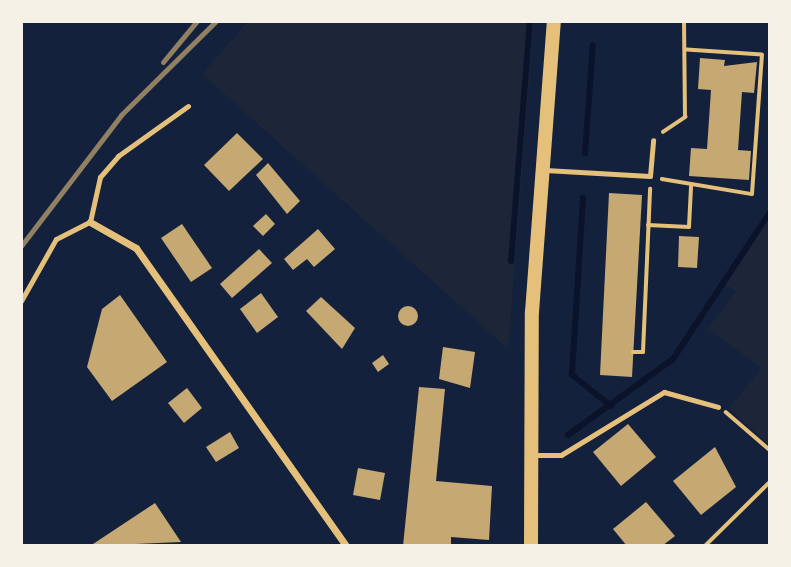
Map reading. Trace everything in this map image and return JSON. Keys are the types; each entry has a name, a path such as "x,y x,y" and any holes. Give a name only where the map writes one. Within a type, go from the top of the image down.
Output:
{"main road":[{"path":"531,546 527,455 542,170 554,21"}],"street":[{"path":"90,222 136,248 346,546"}],"lane":[{"path":"21,301 56,239 90,222 109,166 188,106"},
{"path":"542,170 650,176 653,140"},
{"path":"527,455 561,455 664,392 718,407"}],"path":[{"path":"653,140 685,117 687,50 684,21"},
{"path":"633,352 643,352 650,176 691,187 752,194 762,55 687,50"},
{"path":"648,225 690,226 691,187"},
{"path":"640,215 649,215"},
{"path":"638,259 647,260"},
{"path":"636,306 645,306"},
{"path":"718,407 770,450"},
{"path":"705,546 770,482"}],"shaded area":[{"path":"248,21 534,21 508,349 202,74"},
{"path":"770,204 770,446 729,408 762,368 707,329 736,292 722,282"}],"building":[{"path":"700,58 725,60 724,66 757,62 754,93 742,92 738,150 751,151 749,180 689,176 691,148 707,149 711,90 698,89"},
{"path":"237,133 263,159 229,191 204,165"},
{"path":"268,163 300,201 287,214 256,175"},
{"path":"609,193 642,195 632,377 600,375"},
{"path":"266,214 275,224 263,236 253,226"},
{"path":"182,224 212,268 191,282 161,238"},
{"path":"318,229 335,249 314,267 307,259 293,270 284,259"},
{"path":"679,236 699,237 697,268 678,267"},
{"path":"259,249 272,263 232,298 220,284"},
{"path":"261,293 278,317 257,333 240,309"},
{"path":"120,295 167,362 112,401 87,367 102,309"},
{"path":"321,297 355,328 342,349 306,311"},
{"path":"408,306 415,309 418,316 415,323 408,326 401,323 398,316 401,309"},
{"path":"443,347 475,352 470,388 439,379"},
{"path":"383,355 389,364 378,372 372,363"},
{"path":"419,387 445,389 436,481 492,486 489,540 451,537 451,546 403,546"},
{"path":"187,388 202,408 184,423 168,403"},
{"path":"628,424 656,457 621,486 593,452"},
{"path":"230,432 239,448 216,462 206,447"},
{"path":"715,447 736,487 701,515 673,481"},
{"path":"358,468 385,473 380,500 353,495"},
{"path":"646,502 675,536 662,546 627,546 613,529"},
{"path":"155,503 181,542 90,546"}],"waterway":[{"path":"511,261 530,21"},
{"path":"585,153 593,45"},
{"path":"583,198 572,375 611,406"},
{"path":"568,435 673,359 770,212"}],"railway":[{"path":"163,62 197,21"},
{"path":"21,246 121,115 216,21"}]}
